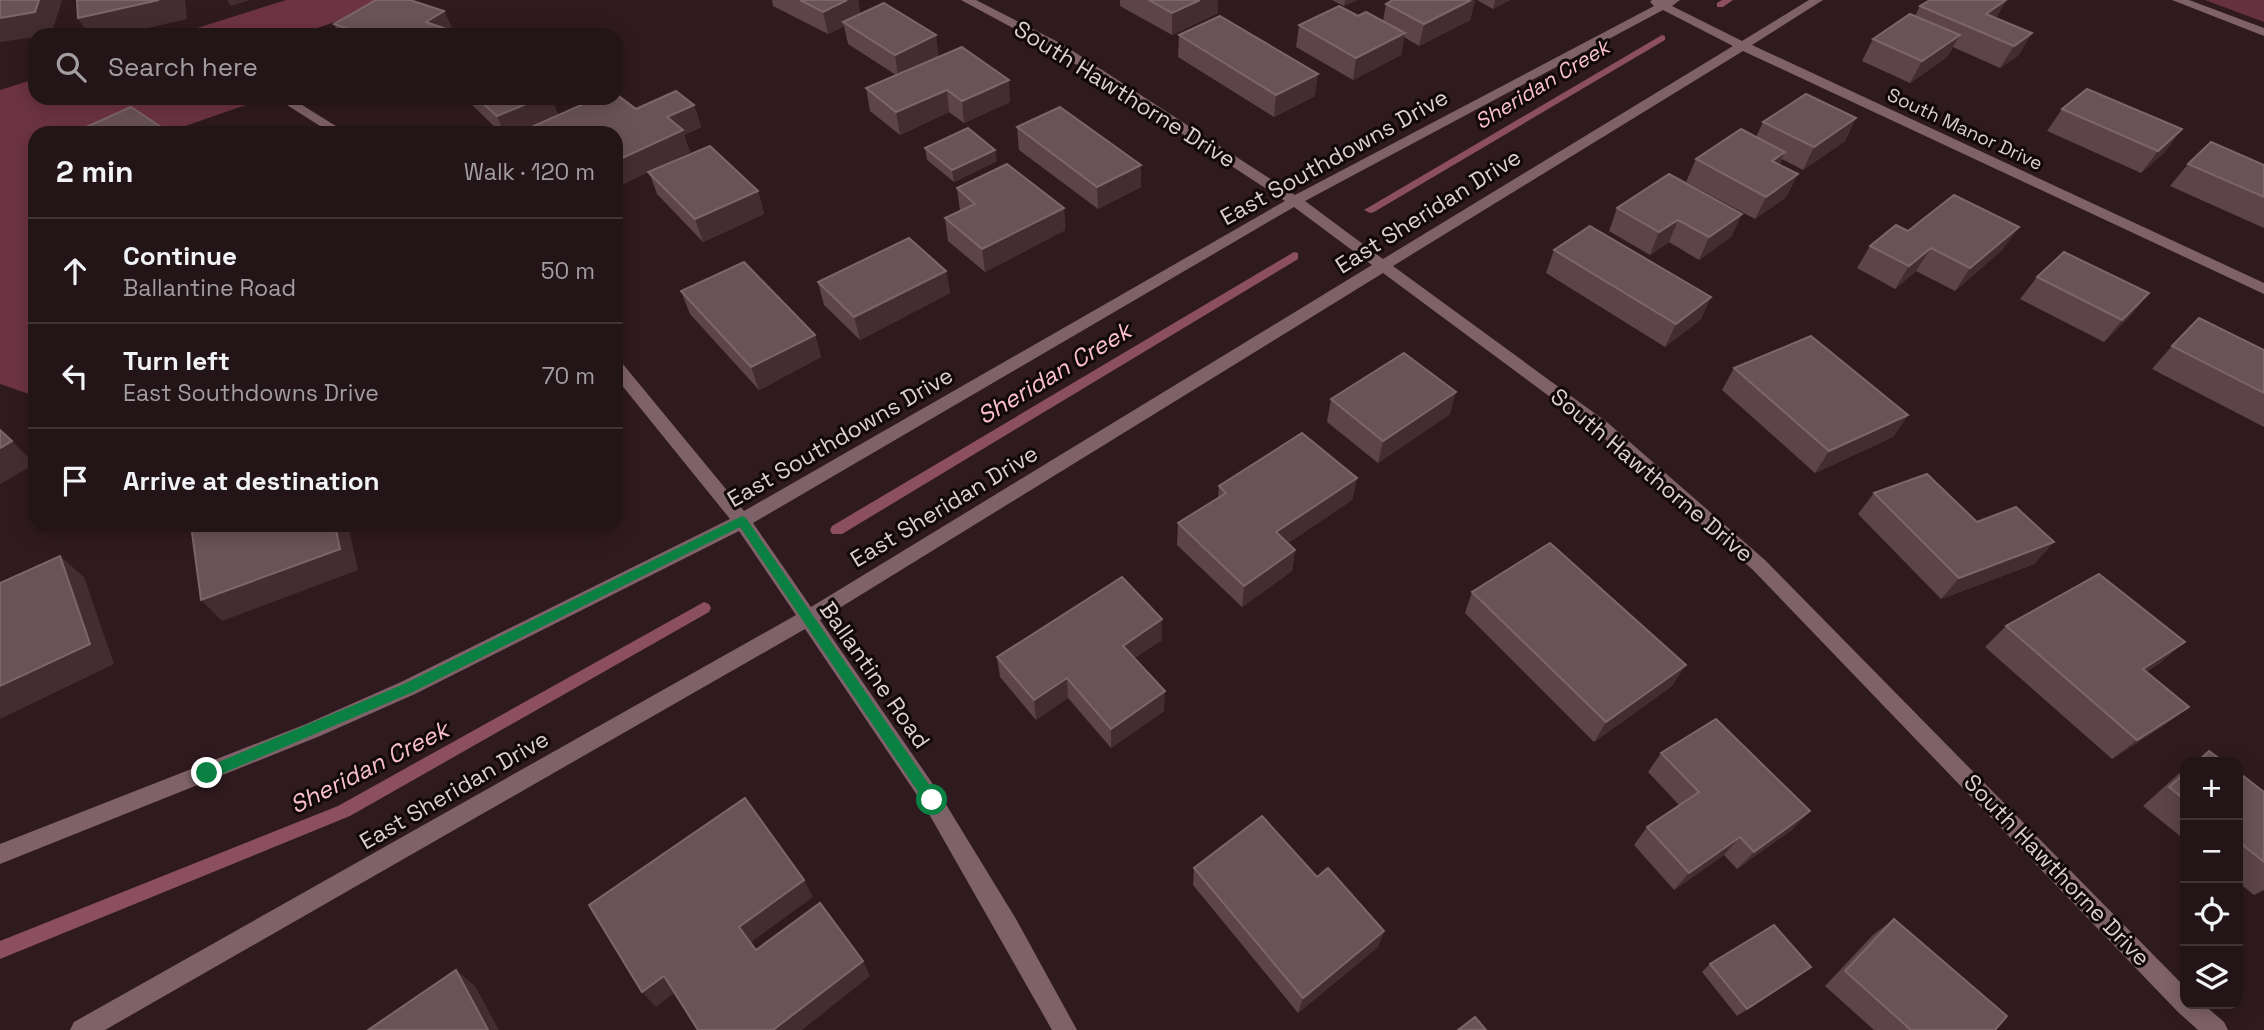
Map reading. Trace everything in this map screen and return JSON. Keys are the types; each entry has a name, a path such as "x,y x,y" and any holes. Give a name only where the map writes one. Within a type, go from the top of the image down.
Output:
{"street":[{"name":"South Hawthorne Drive","path":"967,0 1058,47 1295,201 1602,427 1759,565 2180,997"},
{"name":"East Sheridan Drive","path":"82,1030 806,619 1817,0"},
{"path":"2178,0 2264,32"},
{"name":"East Southdowns Drive","path":"0,854 266,750 408,688 742,521 1295,201 1663,2"},
{"name":"South Manor Drive","path":"1663,2 1741,45 2264,289"},
{"path":"294,105 328,126"},
{"name":"Ballantine Road","path":"623,376 742,521 806,619 932,800 1065,1030"},
{"name":"South Hawthorne Drive","path":"2193,1009 2216,1030"}],"shaded area":[{"path":"286,0 402,0 317,28 197,28"},
{"path":"2205,0 2264,0 2264,22"},
{"path":"28,81 28,105 246,105 185,126 28,126 28,394 0,384 0,90"}],"building":[{"path":"0,0 39,0 35,12 0,18"},
{"path":"77,0 159,0 78,18"},
{"path":"376,0 410,0 444,11 426,22 443,28 346,28 334,24"},
{"path":"800,0 847,0 823,12"},
{"path":"1149,0 1200,0 1172,13"},
{"path":"1393,0 1471,0 1424,24 1386,4"},
{"path":"1930,0 2006,0 1986,14 2032,33 2014,46 1920,6"},
{"path":"884,3 936,35 895,55 843,22"},
{"path":"1339,6 1358,16 1366,12 1405,33 1356,58 1299,25"},
{"path":"1910,14 1960,35 1922,61 1873,39"},
{"path":"1220,16 1318,74 1276,95 1179,35"},
{"path":"962,47 1009,80 962,101 947,90 896,112 866,88"},
{"path":"2087,89 2182,129 2158,151 2062,109"},
{"path":"676,91 694,105 667,117 683,130 623,158 623,126 534,126 581,105 623,105 623,99 636,109"},
{"path":"1806,94 1856,118 1814,147 1763,122"},
{"path":"485,105 524,105 497,116"},
{"path":"131,107 160,126 89,126"},
{"path":"1060,107 1141,165 1097,187 1017,127"},
{"path":"968,128 995,150 952,170 925,148"},
{"path":"1741,129 1785,152 1772,161 1798,174 1766,197 1696,159"},
{"path":"2211,142 2264,165 2264,197 2188,164"},
{"path":"710,146 758,191 695,219 648,172"},
{"path":"1007,164 1064,208 982,249 945,218 975,204 957,188"},
{"path":"1669,174 1742,214 1709,237 1678,220 1659,232 1617,208"},
{"path":"1954,195 2019,227 1970,268 1931,248 1909,266 1870,246 1896,225 1908,231"},
{"path":"1590,226 1711,297 1676,324 1554,250"},
{"path":"909,238 946,271 854,317 818,282"},
{"path":"2064,252 2149,293 2122,320 2037,277"},
{"path":"744,262 815,335 751,367 681,291"},
{"path":"2199,318 2264,350 2264,393 2172,346"},
{"path":"1811,336 1908,415 1829,451 1734,368"},
{"path":"1404,353 1456,392 1383,441 1331,399"},
{"path":"0,430 12,441 0,448"},
{"path":"1302,433 1357,478 1276,532 1295,550 1244,586 1178,523 1226,493 1219,486"},
{"path":"1927,474 1977,522 2016,507 2054,542 1959,578 1874,493"},
{"path":"192,532 336,532 340,549 201,600"},
{"path":"1550,543 1686,665 1606,722 1472,592"},
{"path":"60,556 90,644 0,686 0,583"},
{"path":"2099,574 2185,642 2143,669 2189,707 2137,740 2006,626"},
{"path":"1122,577 1162,619 1123,646 1165,691 1111,729 1067,678 1034,700 997,657"},
{"path":"1716,719 1810,811 1754,852 1740,837 1689,873 1647,827 1699,792 1661,753"},
{"path":"2209,751 2217,757 2202,757"},
{"path":"2243,776 2264,792 2264,862 2243,845"},
{"path":"2180,777 2180,796 2169,787"},
{"path":"745,798 804,880 739,927 756,950 820,903 863,961 773,1030 698,1030 664,976 642,992 589,905"},
{"path":"1262,816 1317,877 1328,868 1384,931 1303,998 1194,868"},
{"path":"1894,919 2007,1016 1995,1030 1911,1030 1845,971"},
{"path":"1774,925 1811,967 1747,1009 1710,964"},
{"path":"456,970 488,1030 368,1030"},
{"path":"1475,1017 1486,1030 1458,1030"}],"waterway":[{"name":"Sheridan Creek","path":"1720,5 1728,0"},
{"name":"Sheridan Creek","path":"1370,210 1662,38"},
{"name":"Sheridan Creek","path":"837,530 1294,256"},
{"name":"Sheridan Creek","path":"0,950 344,811 704,608"}],"route":[{"path":"207,773 408,688 742,521 806,619 932,800"}]}
